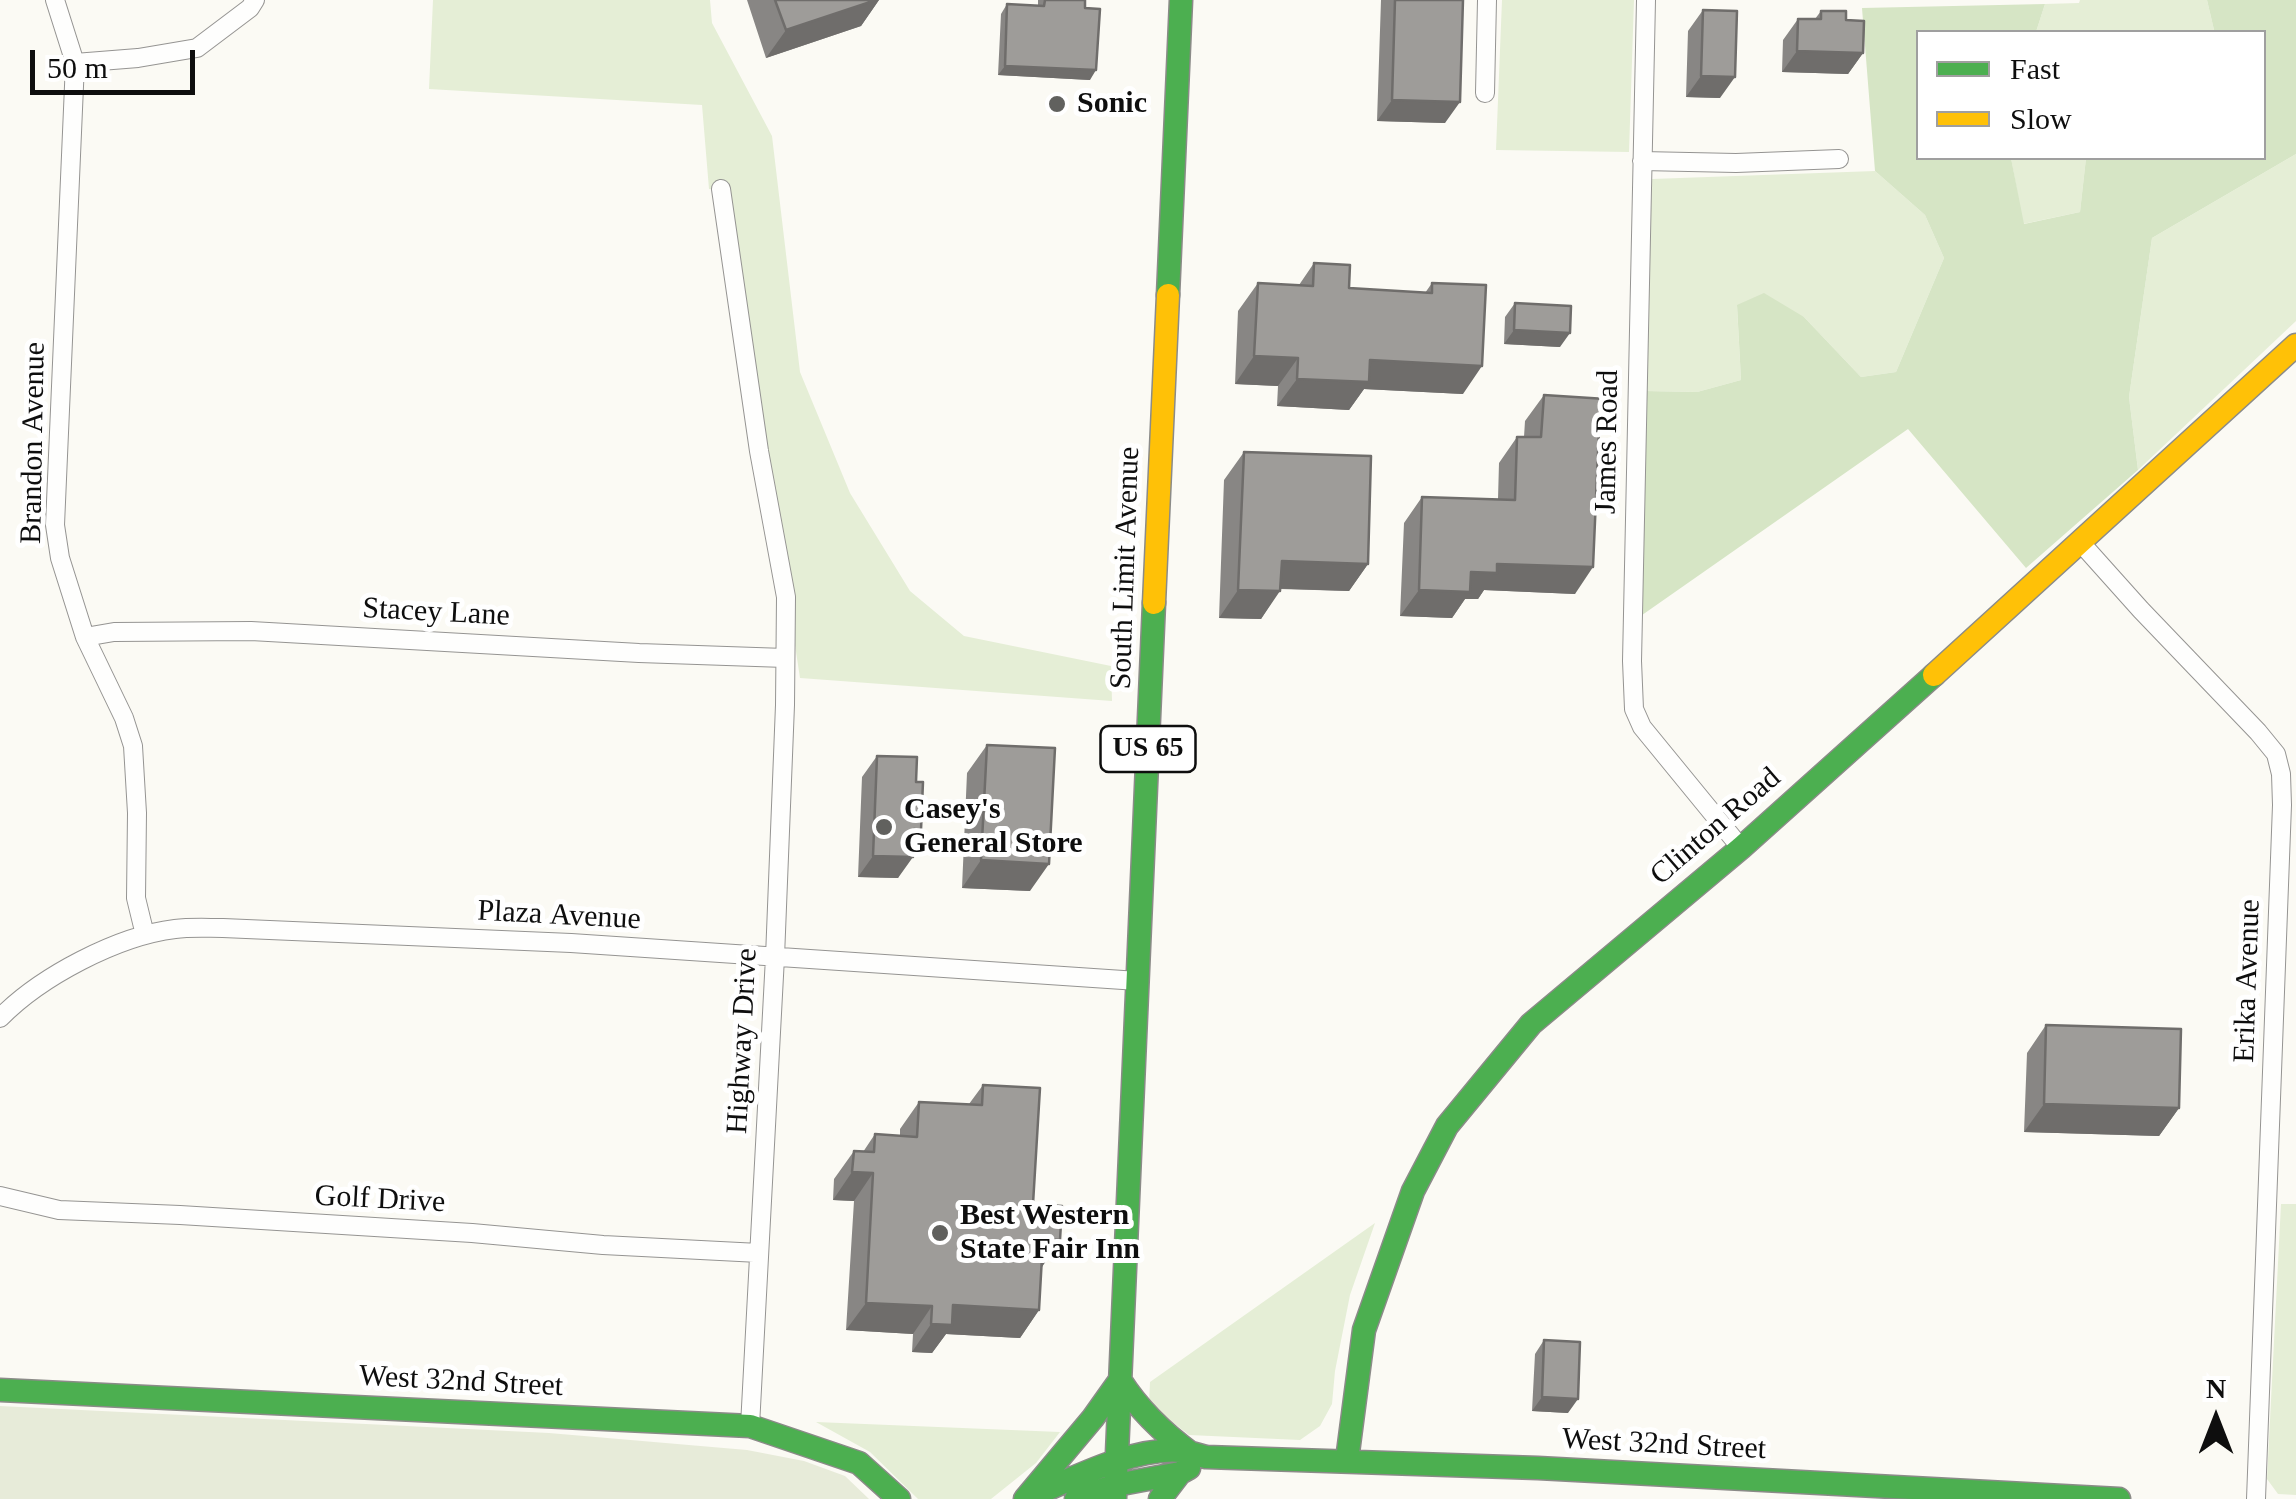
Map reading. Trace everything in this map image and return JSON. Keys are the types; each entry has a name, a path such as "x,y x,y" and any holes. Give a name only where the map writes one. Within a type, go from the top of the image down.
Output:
{"main road":[{"name":"South Limit Avenue","path":"1116,1483 1181,0"},
{"name":"Clinton Road","path":"1347,1460 1364,1330 1413,1190 1446,1126 1531,1024 1741,848 2296,345"},
{"path":"1026,1499 1120,1380 1146,1418 1193,1461 1160,1499"},
{"name":"West 32nd Street","path":"0,1390 750,1426 859,1463 899,1499"},
{"name":"West 32nd Street","path":"1116,1483 1193,1461 1347,1460 2119,1499"},
{"path":"1026,1499 1069,1480 1116,1483"},
{"path":"1076,1499 1116,1483"}],"street":[{"name":"Brandon Avenue","path":"55,0 76,63 55,524 60,558 84,637 124,718 132,746 137,814 136,898 145,935"},
{"path":"76,63 196,48 250,8 255,0"},
{"path":"1486,93 1487,0"},
{"name":"James Road","path":"1646,0 1634,709 1642,727 1741,848"},
{"path":"1642,161 1839,160"},
{"name":"Highway Drive","path":"721,188 759,451 786,598 775,957 750,1426"},
{"name":"Erika Avenue","path":"2081,543 2258,732 2276,754 2281,774 2256,1499"},
{"name":"Stacey Lane","path":"84,637 114,632 251,631 785,658"},
{"name":"Plaza Avenue","path":"0,1018 43,982 100,953 145,935 176,929 570,943 1138,981"},
{"name":"Golf Drive","path":"0,1196 59,1210 759,1253"}],"green space":[{"path":"433,0 710,0 712,23 772,136 800,372 850,493 910,591 964,636 1111,666 1112,701 800,678 726,191 709,189 702,105 429,89"},
{"path":"1502,0 1634,0 1629,152 1496,150"},
{"path":"2207,0 2214,30 2037,30 2045,4"},
{"path":"2207,0 2296,0 2296,154 2152,238 2129,397 2138,470 2026,568 1908,429 1635,620 1645,391 1697,392 1741,380 1737,305 1764,293 1804,317 1861,377 1896,372 1944,258 1925,215 1875,171 1862,8 2045,4 2037,30 1916,30 1916,160 2011,160 2024,224 2080,212 2086,160 2266,160 2266,30 2214,30"},
{"path":"2296,154 2296,321 2138,470 2129,397 2152,238"},
{"path":"2011,160 2086,160 2080,212 2023,224"},
{"path":"1875,171 1925,215 1944,258 1896,372 1861,377 1804,317 1737,306 1741,380 1697,392 1645,391 1652,179"},
{"path":"2281,1204 2296,1204 2296,1495 2278,1494 2267,1479"},
{"path":"1375,1223 1350,1295 1332,1404 1320,1426 1300,1440 1189,1435 1149,1404 1150,1382"},
{"path":"0,1406 549,1433 747,1450 804,1461 845,1476 869,1499 0,1499"},
{"path":"816,1422 1060,1432 1036,1463 991,1499 918,1499 870,1452"}],"building":[{"path":"775,0 876,0 786,30"},
{"path":"1045,0 1085,0 1085,8 1100,9 1096,70 1005,66 1007,4 1044,6"},
{"path":"1395,0 1463,0 1460,102 1392,100"},
{"path":"1703,10 1737,11 1735,77 1701,76"},
{"path":"1821,11 1846,11 1846,20 1864,21 1863,53 1797,51 1798,19 1821,19"},
{"path":"1314,263 1350,265 1349,288 1432,293 1432,283 1486,285 1482,366 1370,360 1369,382 1297,379 1298,358 1254,356 1258,283 1313,286"},
{"path":"1515,303 1571,306 1570,333 1514,330"},
{"path":"1544,395 1606,399 1604,430 1599,430 1593,567 1497,564 1497,573 1471,572 1470,592 1419,590 1422,497 1515,500 1517,437 1541,437"},
{"path":"1244,452 1371,456 1368,564 1282,561 1280,591 1238,590"},
{"path":"987,745 1055,748 1049,864 981,860"},
{"path":"877,756 917,757 916,782 923,782 921,830 914,829 913,857 873,856"},
{"path":"2046,1025 2181,1029 2179,1108 2044,1104"},
{"name":"Best Western State Fair Inn","path":"983,1085 1040,1088 1033,1204 1062,1206 1060,1240 1043,1239 1039,1310 953,1305 952,1325 931,1324 932,1306 866,1303 873,1173 852,1172 854,1151 874,1152 875,1134 917,1137 919,1102 982,1105"},
{"path":"1544,1340 1580,1342 1578,1399 1542,1397"}],"traffic: fast":[{"path":"1168,295 1181,0"},
{"path":"1115,1499 1154,603"},
{"path":"1347,1460 1364,1330 1413,1191 1447,1126 1531,1024 1741,848 1934,675"},
{"path":"1025,1499 1120,1380 1152,1420 1192,1454"},
{"path":"0,1390 750,1426 859,1463 899,1499"},
{"path":"1028,1498 1104,1465 1144,1454 1182,1451 1206,1457 1538,1468 2119,1499"},
{"path":"1076,1499 1189,1468"},
{"path":"1160,1499 1180,1473"}],"traffic: slow":[{"path":"1154,603 1168,295"},
{"path":"1934,675 2296,345"}],"place":[{"name":"Sonic","path":"1057,104"},
{"name":"Casey's General Store","path":"884,827"},
{"name":"Best Western State Fair Inn","path":"940,1233"}]}
